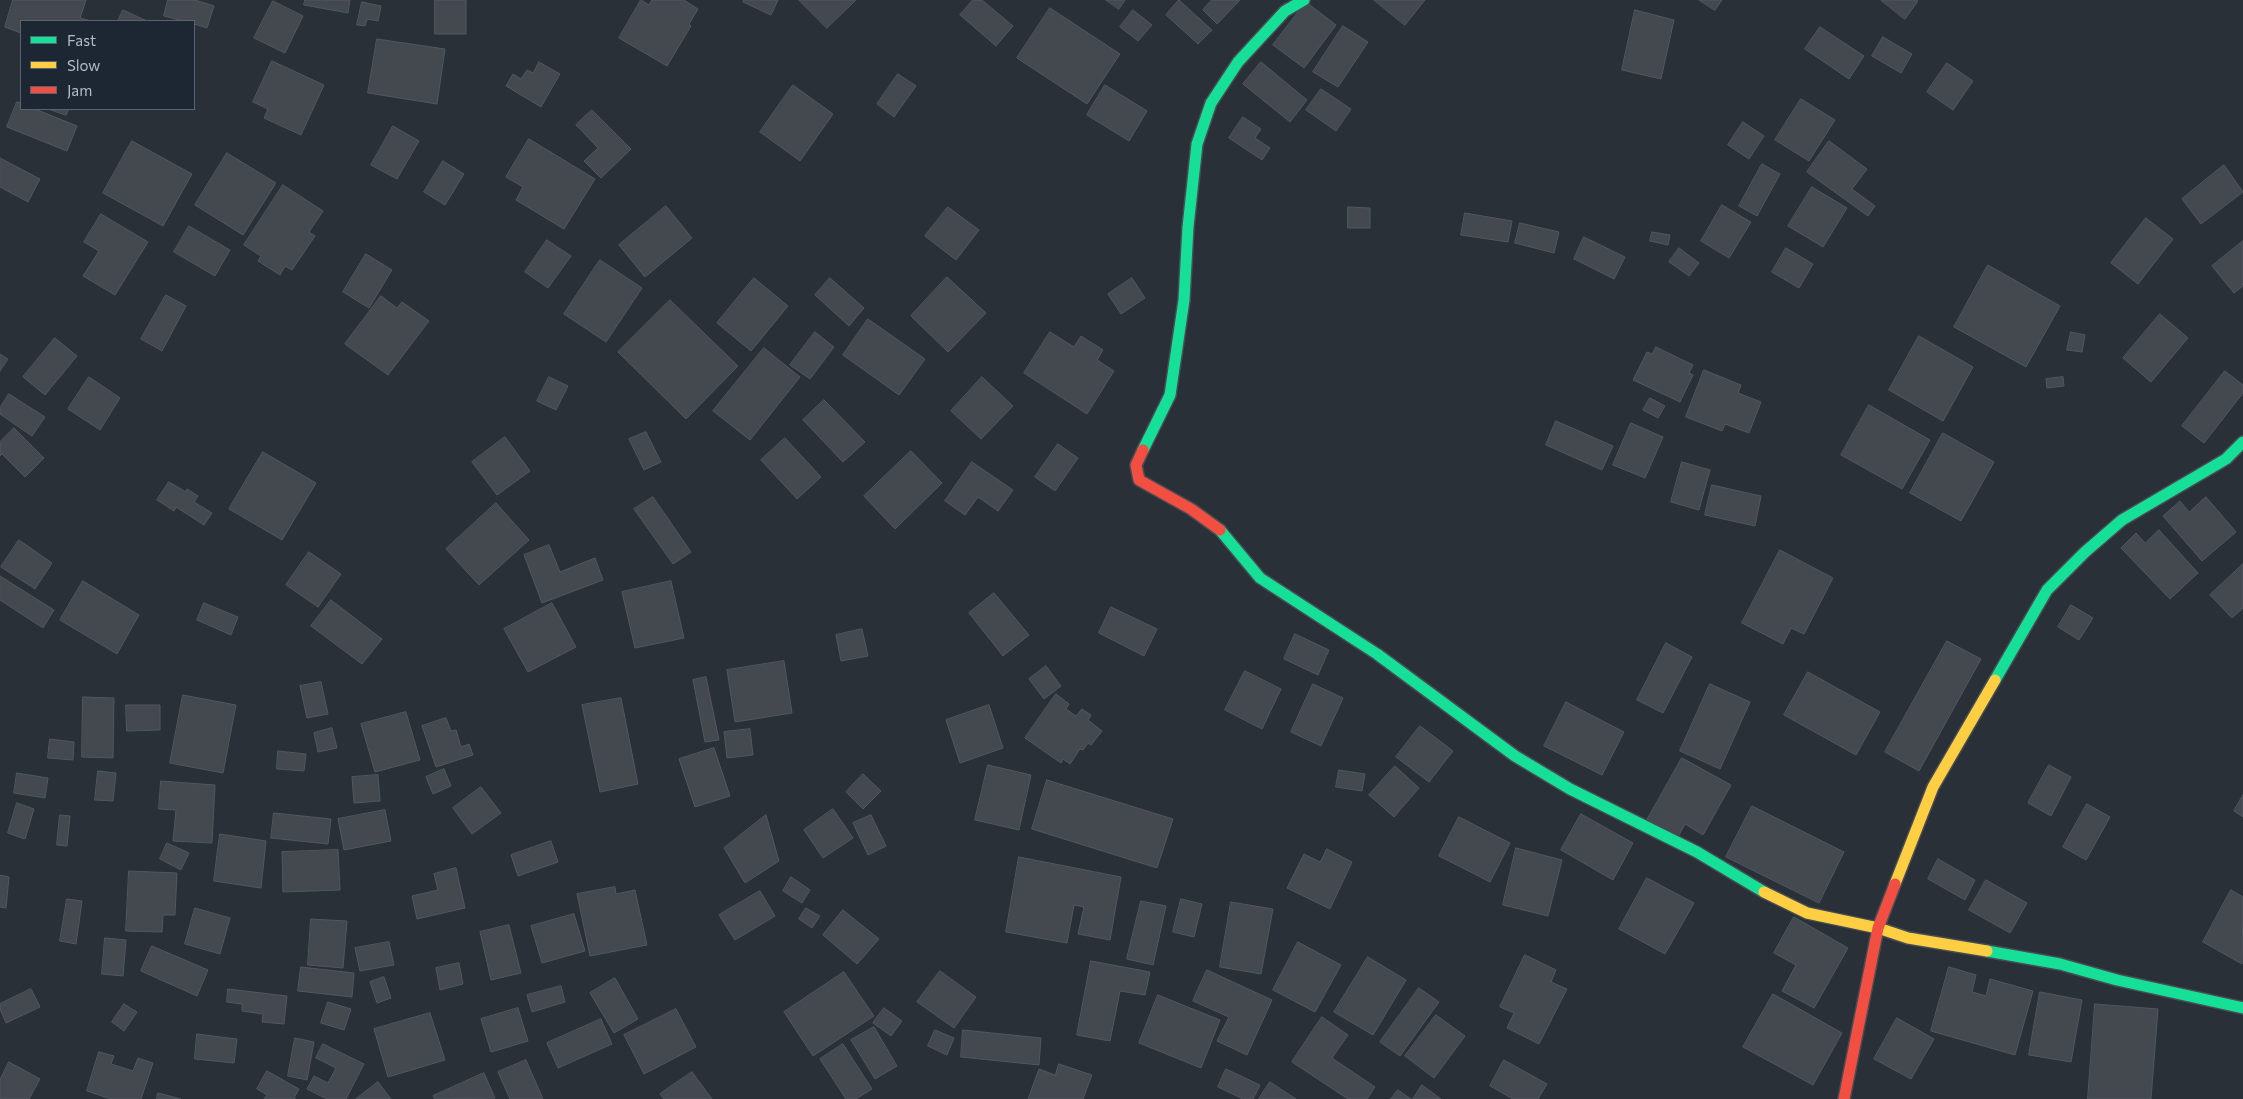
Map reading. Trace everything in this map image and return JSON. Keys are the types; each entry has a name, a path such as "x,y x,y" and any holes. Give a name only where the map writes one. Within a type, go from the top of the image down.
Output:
{"street":[{"path":"1304,0 1286,10 1238,62 1210,103 1197,144 1188,227 1184,300 1170,395 1136,465 1139,480 1192,509 1217,527 1260,578 1377,654 1515,756 1570,789 1697,852 1777,900 1807,913 1878,928 1908,938 2060,964 2117,980 2243,1008"},
{"path":"1844,1099 1878,928 1933,787 2048,590 2122,520 2226,459 2243,442"}],"building":[{"path":"13,0 86,0 80,18 87,20 20,20 20,33 5,27"},
{"path":"168,0 195,0 214,6 207,28 195,24 195,20 179,20 164,16"},
{"path":"305,0 350,0 348,13 304,5"},
{"path":"435,0 466,0 466,34 435,34"},
{"path":"641,0 649,5 652,0 684,0 698,9 689,24 691,26 667,66 619,38"},
{"path":"744,0 778,0 771,15 743,2"},
{"path":"799,0 856,0 827,28"},
{"path":"973,0 982,0 1013,26 996,46 960,15"},
{"path":"1106,0 1125,0 1119,9"},
{"path":"1179,0 1212,30 1198,44 1166,15"},
{"path":"1212,0 1240,0 1217,24 1203,10"},
{"path":"1374,0 1425,0 1405,25"},
{"path":"1699,0 1722,0 1715,10"},
{"path":"1881,0 1917,0 1918,1 1905,19"},
{"path":"273,1 303,16 285,53 254,38"},
{"path":"362,2 381,6 378,21 367,19 365,26 357,25"},
{"path":"1306,2 1336,25 1304,68 1273,45"},
{"path":"1050,8 1120,54 1087,104 1017,58"},
{"path":"123,10 145,20 118,20"},
{"path":"1133,10 1152,25 1138,41 1120,27"},
{"path":"1635,10 1674,20 1661,79 1622,70"},
{"path":"1343,26 1368,42 1338,87 1313,72"},
{"path":"1820,27 1864,56 1849,79 1805,49"},
{"path":"1883,37 1912,54 1901,73 1872,56"},
{"path":"377,39 445,49 437,104 368,93"},
{"path":"272,61 324,85 301,135 264,118 268,109 253,102"},
{"path":"539,62 560,74 541,107 506,86 513,74 521,79 527,70 533,73"},
{"path":"1261,62 1307,100 1290,122 1243,84"},
{"path":"1947,63 1973,81 1953,110 1927,92"},
{"path":"898,74 916,86 894,117 877,104"},
{"path":"793,85 833,114 800,161 760,132"},
{"path":"1105,85 1147,111 1129,141 1087,115"},
{"path":"1321,89 1351,109 1336,131 1306,110"},
{"path":"1801,99 1835,120 1809,161 1775,140"},
{"path":"17,102 20,103 20,110 37,110 77,126 67,151 7,127"},
{"path":"52,110 68,110 66,115"},
{"path":"592,110 631,149 601,178 584,161 598,148 576,125"},
{"path":"1243,117 1261,129 1255,138 1270,148 1262,160 1229,138"},
{"path":"1743,122 1764,136 1749,159 1728,145"},
{"path":"393,126 419,141 397,179 371,165"},
{"path":"529,139 595,179 564,229 516,200 523,187 506,177"},
{"path":"132,141 192,174 163,226 103,193"},
{"path":"1829,141 1867,169 1852,189 1875,206 1868,216 1807,172"},
{"path":"227,153 276,183 243,235 195,205"},
{"path":"0,158 40,179 28,202 0,187"},
{"path":"443,161 464,174 445,205 424,192"},
{"path":"1762,164 1780,174 1757,216 1739,206"},
{"path":"2224,165 2243,192 2201,224 2182,199"},
{"path":"283,185 323,211 309,232 315,236 292,270 285,266 280,275 258,261 261,256 244,245"},
{"path":"1812,187 1847,208 1823,247 1788,226"},
{"path":"1722,205 1751,222 1729,258 1701,241"},
{"path":"666,206 692,238 645,277 619,245"},
{"path":"948,207 979,230 956,260 925,236"},
{"path":"1348,207 1370,208 1370,228 1348,228"},
{"path":"1465,213 1512,221 1508,242 1461,235"},
{"path":"101,214 148,242 115,295 83,276 99,251 84,242"},
{"path":"2146,218 2173,239 2138,284 2111,263"},
{"path":"1520,223 1559,232 1554,253 1515,243"},
{"path":"189,226 230,250 215,276 174,252"},
{"path":"1652,232 1670,235 1668,245 1650,241"},
{"path":"1584,237 1625,257 1614,279 1574,259"},
{"path":"547,240 571,256 548,288 525,272"},
{"path":"2243,241 2243,286 2234,293 2212,266"},
{"path":"1679,248 1699,263 1689,276 1669,262"},
{"path":"1786,248 1813,264 1799,288 1772,272"},
{"path":"366,254 392,270 369,308 343,292"},
{"path":"600,260 642,288 606,342 564,314"},
{"path":"1988,265 2060,306 2026,367 1954,327"},
{"path":"947,277 986,313 948,352 911,316"},
{"path":"754,278 788,306 751,351 717,323"},
{"path":"830,278 864,308 849,326 815,295"},
{"path":"1132,278 1145,298 1121,314 1108,294"},
{"path":"166,295 186,306 162,351 141,339"},
{"path":"381,296 397,308 402,302 429,321 388,375 345,344"},
{"path":"670,300 738,366 686,419 618,352"},
{"path":"2160,314 2188,338 2151,382 2123,358"},
{"path":"868,319 925,359 899,395 843,355"},
{"path":"815,332 834,347 810,379 790,365"},
{"path":"1050,332 1074,347 1081,336 1103,350 1097,360 1114,371 1087,414 1024,373"},
{"path":"2071,332 2085,335 2082,352 2067,350"},
{"path":"1919,336 1973,367 1943,421 1889,390"},
{"path":"55,338 77,356 45,395 23,377"},
{"path":"1656,347 1693,365 1689,373 1693,375 1680,402 1633,380 1647,352 1652,354"},
{"path":"764,348 800,377 750,440 713,411"},
{"path":"0,354 8,359 0,371"},
{"path":"1704,370 1741,385 1738,393 1761,402 1749,433 1725,424 1722,431 1686,417"},
{"path":"2225,371 2243,385 2243,393 2204,443 2182,426"},
{"path":"89,377 120,398 100,430 68,409"},
{"path":"549,377 568,386 556,410 537,401"},
{"path":"982,377 1013,406 981,439 951,411"},
{"path":"2063,377 2064,386 2047,388 2046,379"},
{"path":"9,394 45,417 32,436 0,414 0,408"},
{"path":"1650,398 1665,406 1658,418 1643,410"},
{"path":"824,400 865,442 843,462 803,420"},
{"path":"1869,405 1930,440 1902,489 1841,455"},
{"path":"1556,421 1613,446 1602,470 1546,445"},
{"path":"1631,423 1663,437 1645,478 1613,465"},
{"path":"14,428 44,458 25,477 2,454 0,456 0,442"},
{"path":"646,432 661,462 644,470 629,439"},
{"path":"1943,433 1994,462 1961,521 1910,493"},
{"path":"505,437 530,471 497,495 472,462"},
{"path":"785,438 821,477 797,499 761,460"},
{"path":"1058,444 1078,458 1055,491 1035,477"},
{"path":"911,451 942,483 895,529 864,496"},
{"path":"263,452 316,483 282,540 229,509"},
{"path":"972,462 1013,490 998,511 978,497 965,515 945,501"},
{"path":"1682,462 1710,470 1699,510 1671,502"},
{"path":"169,482 186,492 187,489 198,496 194,502 212,513 204,525 176,507 174,511 157,500"},
{"path":"1712,485 1761,496 1755,526 1705,515"},
{"path":"653,497 691,552 673,564 634,509"},
{"path":"2206,497 2236,532 2202,561 2163,516 2180,501 2189,512"},
{"path":"496,503 529,540 479,585 446,549"},
{"path":"2159,530 2198,573 2170,599 2121,548 2136,533 2145,543"},
{"path":"19,540 52,563 35,589 1,567"},
{"path":"549,545 560,572 595,558 603,580 542,603 524,555"},
{"path":"1780,550 1833,578 1804,634 1791,628 1783,644 1742,623"},
{"path":"309,552 341,574 318,607 286,585"},
{"path":"2243,564 2243,608 2232,618 2210,595"},
{"path":"0,576 54,610 43,628 0,600"},
{"path":"83,581 139,615 117,654 60,620"},
{"path":"671,581 684,638 635,648 622,592"},
{"path":"994,593 1029,635 1003,656 969,613"},
{"path":"331,600 382,639 362,664 311,626"},
{"path":"204,603 238,617 231,635 197,620"},
{"path":"552,603 576,647 528,672 504,629"},
{"path":"2071,605 2093,618 2079,640 2058,627"},
{"path":"1111,607 1157,629 1144,656 1099,633"},
{"path":"862,629 868,656 841,661 836,635"},
{"path":"1295,634 1329,650 1318,675 1284,659"},
{"path":"1947,641 1981,659 1919,771 1885,752"},
{"path":"1666,643 1692,657 1663,713 1637,700"},
{"path":"784,661 792,713 735,722 727,670"},
{"path":"1046,666 1061,686 1044,699 1029,679"},
{"path":"1245,671 1281,689 1262,729 1225,710"},
{"path":"1808,672 1880,712 1856,755 1784,715"},
{"path":"706,677 719,740 705,742 693,680"},
{"path":"321,682 328,714 307,718 300,686"},
{"path":"1313,684 1343,698 1321,746 1291,732"},
{"path":"1710,684 1750,702 1720,769 1680,751"},
{"path":"1056,694 1069,704 1066,709 1076,716 1082,709 1091,715 1088,720 1102,731 1091,745 1088,743 1083,750 1080,749 1070,764 1063,759 1061,763 1025,738"},
{"path":"183,695 236,705 223,773 170,763"},
{"path":"83,697 114,698 113,758 82,757"},
{"path":"621,698 638,784 600,792 582,705"},
{"path":"1566,702 1624,732 1602,775 1544,746"},
{"path":"126,705 160,705 160,730 127,731"},
{"path":"989,705 1003,748 960,763 946,720"},
{"path":"406,712 420,760 375,772 361,724"},
{"path":"446,718 451,731 456,730 461,747 469,744 473,755 436,767 422,726"},
{"path":"1420,726 1453,751 1429,782 1396,757"},
{"path":"332,728 337,748 318,752 314,733"},
{"path":"750,729 753,755 727,758 724,732"},
{"path":"50,739 74,742 73,760 48,758"},
{"path":"714,748 730,796 695,807 679,759"},
{"path":"278,751 306,754 304,771 277,769"},
{"path":"1682,758 1731,785 1703,835 1685,824 1678,837 1647,820"},
{"path":"988,765 1031,775 1019,830 975,820"},
{"path":"2049,765 2071,777 2051,816 2028,803"},
{"path":"1395,766 1419,788 1394,817 1369,795"},
{"path":"444,769 451,786 433,794 426,777"},
{"path":"1339,770 1365,774 1362,791 1336,787"},
{"path":"98,771 116,773 113,801 95,800"},
{"path":"17,773 48,778 45,798 14,793"},
{"path":"863,774 881,791 863,809 846,792"},
{"path":"378,775 380,801 354,803 352,777"},
{"path":"1047,780 1173,819 1157,868 1032,829"},
{"path":"161,781 215,785 212,843 173,841 176,810 159,809"},
{"path":"481,787 501,813 472,834 453,808"},
{"path":"2243,795 2243,817 2234,811"},
{"path":"17,803 34,809 25,839 8,833"},
{"path":"2087,804 2110,817 2086,860 2063,847"},
{"path":"1752,806 1844,852 1819,903 1726,857"},
{"path":"833,809 853,838 823,858 804,830"},
{"path":"385,810 391,841 344,850 338,819"},
{"path":"274,813 331,819 328,844 271,838"},
{"path":"1581,814 1633,843 1613,880 1561,850"},
{"path":"60,815 70,816 67,846 57,845"},
{"path":"766,815 779,861 745,883 724,848"},
{"path":"871,815 886,846 868,855 853,823"},
{"path":"1459,817 1510,843 1490,882 1439,856"},
{"path":"220,834 266,841 261,888 214,881"},
{"path":"551,841 558,862 518,876 511,855"},
{"path":"167,843 189,853 181,870 160,859"},
{"path":"1516,848 1562,860 1548,916 1503,905"},
{"path":"1327,849 1352,862 1330,909 1287,888 1304,854 1320,862"},
{"path":"338,850 340,890 283,892 282,852"},
{"path":"1019,857 1121,877 1110,940 1078,934 1084,907 1074,905 1067,943 1006,932"},
{"path":"1938,859 1975,880 1965,900 1928,879"},
{"path":"456,868 465,908 417,919 412,896 438,890 434,874"},
{"path":"129,871 177,873 175,915 163,915 162,932 126,931"},
{"path":"0,875 9,877 6,908 0,907"},
{"path":"791,877 810,890 802,903 783,891"},
{"path":"1647,878 1694,903 1665,954 1619,929"},
{"path":"1986,880 2027,903 2010,933 1969,910"},
{"path":"615,887 616,894 635,890 647,945 590,956 577,894"},
{"path":"2231,890 2243,897 2242,964 2203,942"},
{"path":"760,891 775,916 735,940 719,915"},
{"path":"67,899 82,901 76,944 60,941"},
{"path":"1181,899 1202,904 1194,937 1173,932"},
{"path":"1141,901 1166,906 1153,965 1127,959"},
{"path":"1231,902 1273,909 1261,974 1220,967"},
{"path":"195,908 230,918 220,954 185,944"},
{"path":"806,908 820,916 812,928 799,919"},
{"path":"843,910 879,939 857,964 823,935"},
{"path":"574,914 585,951 542,963 531,926"},
{"path":"1794,917 1848,948 1814,1008 1782,991 1796,965 1774,953"},
{"path":"311,919 347,921 343,968 308,965"},
{"path":"509,925 521,973 491,980 480,932"},
{"path":"105,938 126,940 123,976 102,974"},
{"path":"389,942 394,965 360,971 355,948"},
{"path":"1298,942 1341,965 1315,1012 1273,990"},
{"path":"152,946 208,970 197,996 141,971"},
{"path":"1525,955 1556,970 1551,982 1567,989 1539,1044 1507,1028 1514,1013 1500,1007"},
{"path":"1368,957 1406,980 1373,1035 1334,1012"},
{"path":"1091,961 1150,972 1145,995 1120,991 1110,1041 1077,1035"},
{"path":"459,963 463,984 440,990 436,968"},
{"path":"301,967 354,973 352,997 298,991"},
{"path":"1949,967 1976,975 1972,992 1986,996 1990,979 2033,991 2015,1055 1931,1031"},
{"path":"1207,970 1272,1000 1247,1055 1217,1041 1229,1017 1193,1001"},
{"path":"940,971 976,997 954,1028 917,1002"},
{"path":"844,972 874,1016 813,1056 784,1012"},
{"path":"384,977 391,998 377,1003 370,982"},
{"path":"615,978 638,1019 614,1033 590,993"},
{"path":"561,986 565,1002 532,1012 527,995"},
{"path":"1419,988 1439,1002 1400,1056 1380,1042"},
{"path":"31,989 40,1007 6,1023 0,1009 0,1004"},
{"path":"228,989 287,996 284,1024 262,1022 263,1014 242,1011 242,1004 227,1002"},
{"path":"2040,992 2082,1000 2071,1062 2029,1055"},
{"path":"1773,994 1842,1033 1813,1085 1743,1047"},
{"path":"1158,995 1220,1020 1201,1068 1139,1043"},
{"path":"328,1002 351,1009 344,1030 321,1023"},
{"path":"124,1004 137,1012 124,1031 112,1022"},
{"path":"2095,1004 2158,1009 2151,1099 2088,1099"},
{"path":"518,1008 528,1041 491,1052 481,1019"},
{"path":"884,1008 902,1021 891,1036 873,1023"},
{"path":"676,1009 696,1047 644,1074 624,1035"},
{"path":"430,1013 445,1060 388,1077 374,1029"},
{"path":"1436,1015 1465,1036 1434,1078 1405,1056"},
{"path":"1322,1017 1348,1035 1332,1058 1375,1087 1367,1099 1348,1099 1292,1062"},
{"path":"1897,1018 1934,1039 1911,1079 1874,1059"},
{"path":"601,1019 612,1044 558,1068 547,1043"},
{"path":"874,1027 897,1066 875,1079 851,1040"},
{"path":"935,1030 954,1038 947,1055 928,1046"},
{"path":"963,1030 1041,1038 1039,1065 961,1057"},
{"path":"197,1034 237,1039 234,1063 195,1059"},
{"path":"295,1038 314,1042 307,1080 288,1076"},
{"path":"323,1044 364,1064 346,1099 327,1099 307,1089 314,1076 328,1083 336,1068 316,1058"},
{"path":"843,1044 872,1089 856,1099 846,1099 820,1059"},
{"path":"99,1052 114,1056 111,1064 133,1071 138,1058 153,1063 141,1099 111,1099 87,1091"},
{"path":"526,1060 543,1099 510,1099 498,1072"},
{"path":"1504,1060 1547,1084 1538,1099 1513,1099 1490,1086"},
{"path":"9,1062 40,1079 29,1099 0,1099 0,1080"},
{"path":"1059,1064 1092,1075 1083,1099 1028,1099 1039,1069 1055,1075"},
{"path":"1226,1069 1260,1085 1253,1099 1243,1099 1218,1087"},
{"path":"267,1071 299,1089 294,1098 296,1099 264,1099 267,1095 257,1089"},
{"path":"692,1072 712,1099 664,1099 660,1094"},
{"path":"484,1073 495,1098 435,1099 433,1096"},
{"path":"378,1082 391,1099 356,1099"},
{"path":"1270,1082 1296,1099 1259,1099"},
{"path":"1422,1085 1441,1099 1413,1099"},
{"path":"1398,1090 1411,1099 1391,1099"},
{"path":"158,1093 181,1099 157,1099"}],"traffic: fast":[{"path":"1143,450 1170,395 1184,300 1188,227 1197,144 1211,103 1238,62 1285,11 1304,0"},
{"path":"1995,680 2047,590 2085,552 2122,520 2226,459 2243,442"},
{"path":"1220,530 1260,578 1377,654 1515,756 1570,789 1697,852 1764,892"},
{"path":"1987,951 2060,964 2117,980 2243,1008"}],"traffic: slow":[{"path":"1895,884 1933,787 1995,680"},
{"path":"1764,892 1807,913 1878,928 1908,938 1987,951"}],"traffic: jam":[{"path":"1143,450 1136,465 1139,480 1191,509 1220,530"},
{"path":"1844,1099 1878,928 1895,884"}]}
